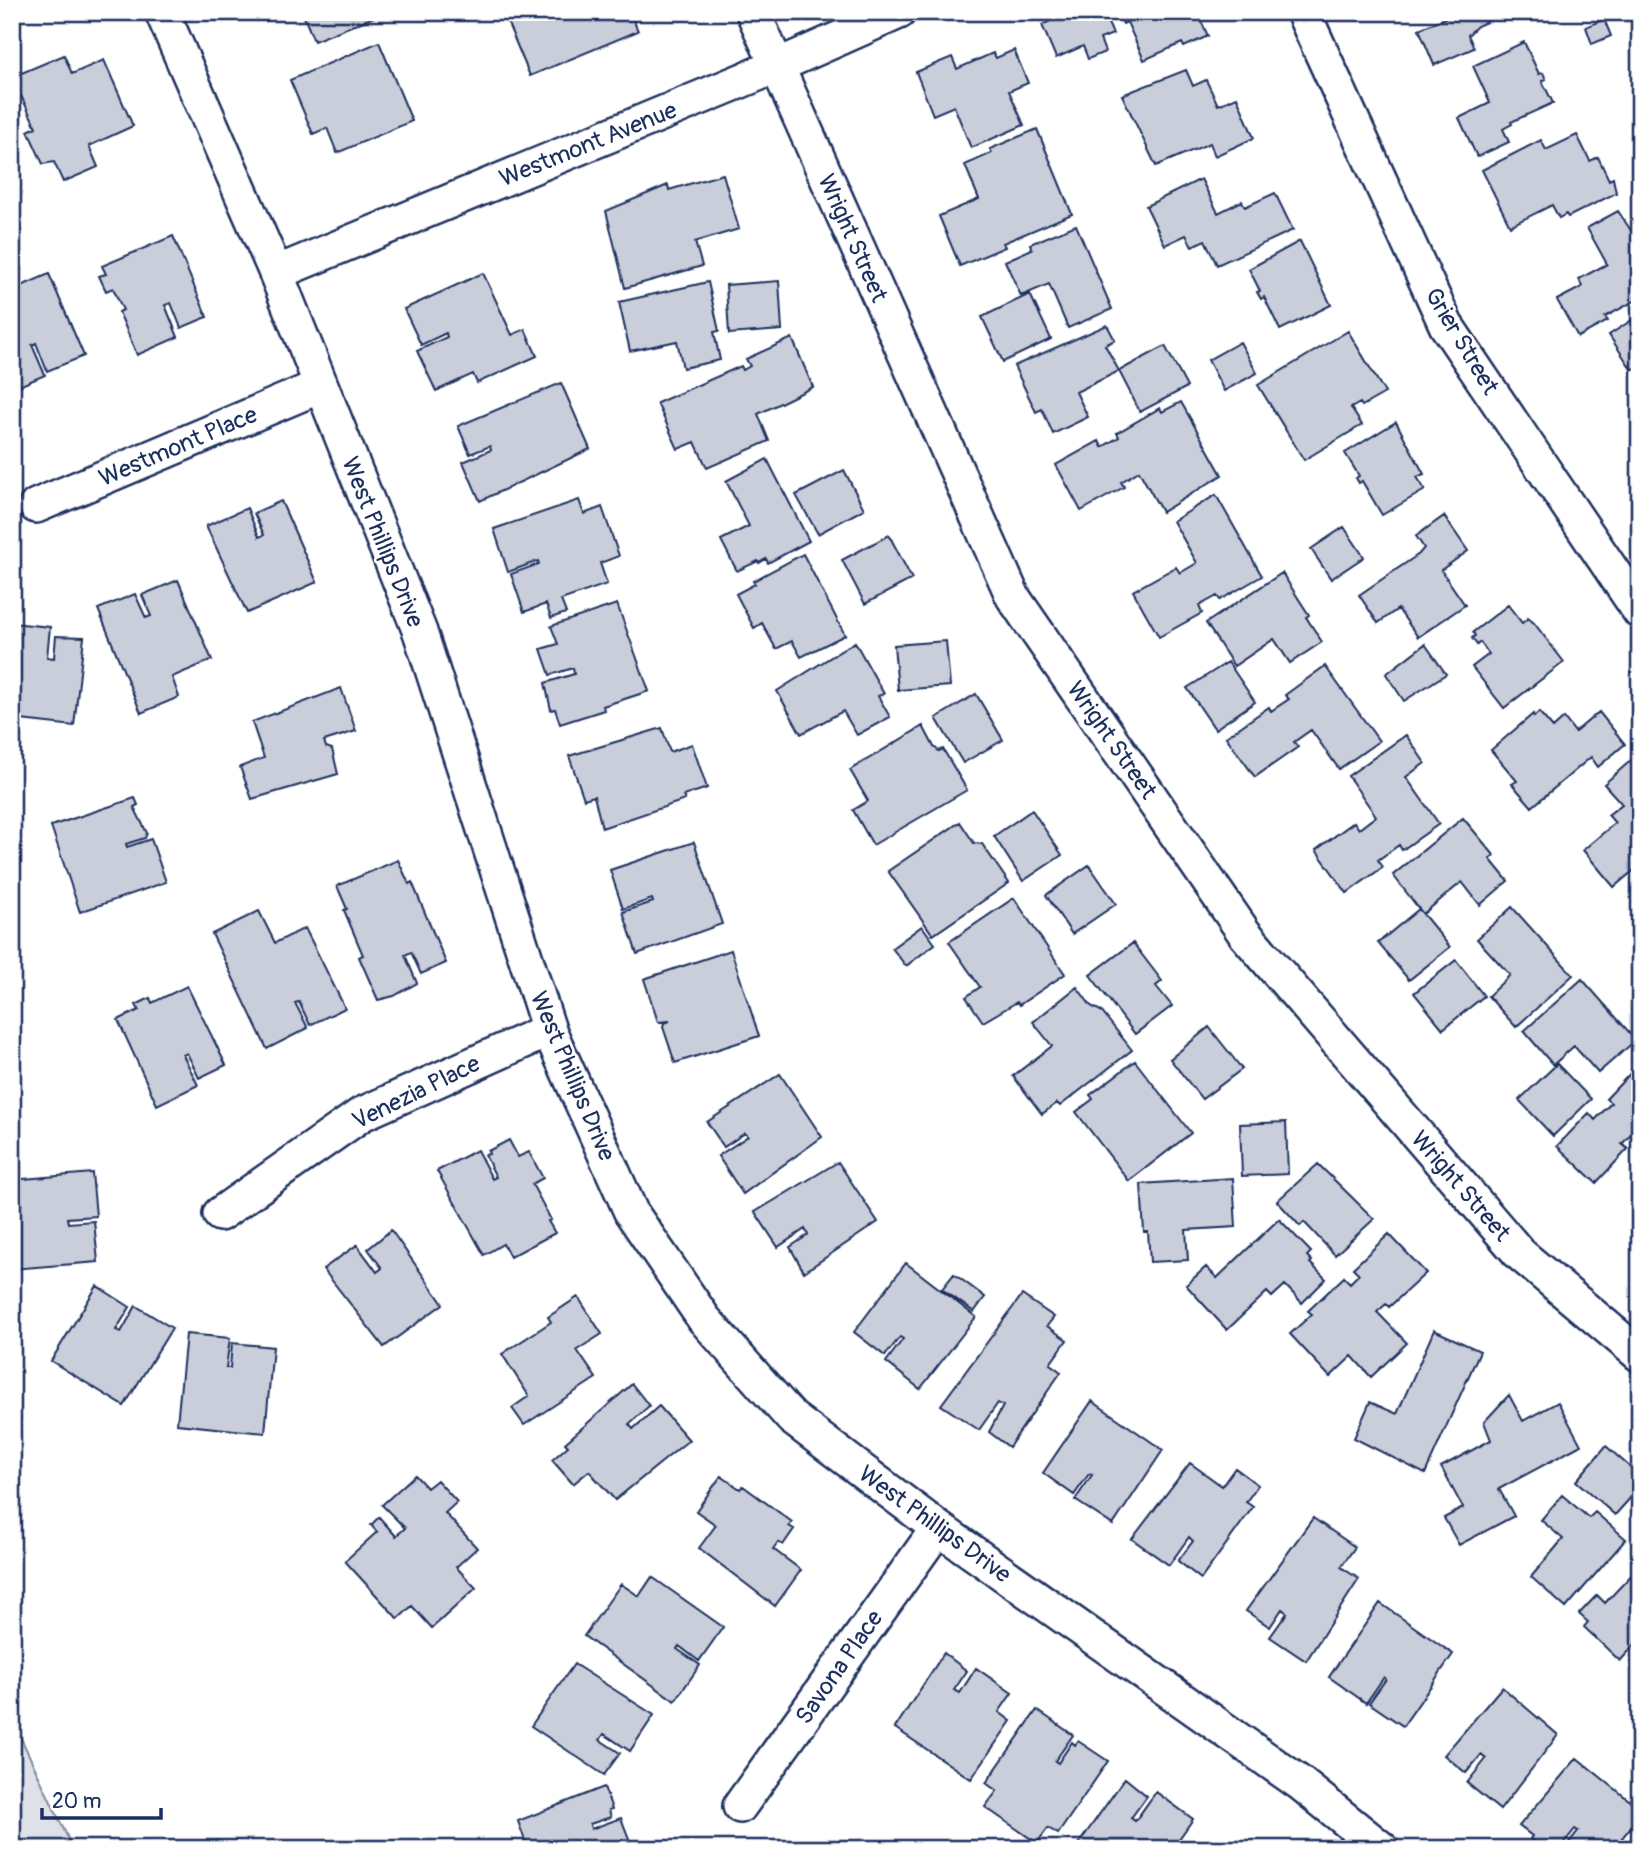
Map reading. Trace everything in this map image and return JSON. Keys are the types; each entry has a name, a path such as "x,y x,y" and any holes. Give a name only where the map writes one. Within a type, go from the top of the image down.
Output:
{"street":[{"name":"West Phillips Drive","path":"162,12 276,273 420,632 549,1030 631,1212 704,1319 792,1418 938,1528 1300,1783 1382,1849"},
{"name":"Wright Street","path":"753,12 1013,597 1245,933 1520,1254 1640,1355"},
{"name":"Westmont Avenue","path":"276,273 776,66 899,12"},
{"name":"Grier Street","path":"1303,12 1446,325 1640,612"},
{"name":"Westmont Place","path":"36,506 320,386"},
{"name":"Venezia Place","path":"220,1214 362,1114 549,1030"},
{"name":"Savona Place","path":"740,1806 938,1528"}],"shaded area":[{"path":"12,1719 73,1849 12,1849"}],"building":[{"path":"302,12 372,12 374,17 314,41"},
{"path":"503,12 630,12 638,31 530,76"},
{"path":"1068,12 1103,12 1113,34 1100,39 1105,52 1088,59 1083,46 1056,58 1042,25"},
{"path":"1117,12 1197,12 1208,36 1184,47 1182,43 1144,60 1127,22 1123,24"},
{"path":"1459,12 1509,12 1477,26 1468,35 1474,48 1434,65 1419,29"},
{"path":"1604,19 1611,36 1592,44 1586,27"},
{"path":"379,42 412,121 337,153 327,128 313,134 290,80"},
{"path":"1524,42 1539,74 1543,73 1546,79 1542,81 1553,103 1511,122 1512,124 1503,129 1509,142 1477,157 1459,118 1490,103 1473,66"},
{"path":"1014,50 1028,83 1009,91 1024,125 971,148 954,106 933,115 916,72 952,57 957,69 993,53 996,58"},
{"path":"64,55 72,74 104,60 133,126 89,146 98,167 63,182 54,162 43,164 28,131 36,127 12,77"},
{"path":"1186,70 1193,86 1206,80 1218,105 1237,97 1254,138 1215,156 1210,143 1156,166 1122,95"},
{"path":"1037,129 1072,214 1003,243 1005,247 960,266 939,216 979,199 965,165 992,153 990,149"},
{"path":"1577,135 1590,161 1598,157 1609,180 1613,178 1616,193 1568,217 1566,214 1559,218 1552,205 1510,226 1482,170 1541,140 1546,150"},
{"path":"723,174 739,229 695,242 702,266 625,288 606,211 668,185 669,190"},
{"path":"1201,179 1218,213 1242,201 1245,207 1275,193 1293,230 1217,265 1205,240 1192,246 1186,235 1165,245 1146,206"},
{"path":"1618,211 1640,244 1640,298 1605,317 1608,321 1578,337 1557,300 1582,287 1579,279 1607,264 1587,228"},
{"path":"1076,225 1112,309 1068,328 1049,284 1021,296 1005,261 1032,249 1030,244"},
{"path":"173,236 207,317 181,328 171,303 165,305 178,337 137,355 119,312 123,310 113,288 106,291 99,276 106,274 102,266"},
{"path":"1300,241 1331,305 1280,330 1264,297 1261,299 1257,292 1260,291 1249,269"},
{"path":"483,273 512,335 525,329 537,356 477,383 473,374 436,391 417,351 447,337 446,333 421,345 404,309"},
{"path":"49,274 84,356 47,371 36,343 32,345 45,375 12,389 12,290"},
{"path":"779,281 782,330 729,334 726,285"},
{"path":"708,282 719,331 714,332 720,360 683,368 677,341 630,351 619,302"},
{"path":"1030,294 1051,339 1003,362 982,317"},
{"path":"1638,316 1640,365 1632,370 1609,335"},
{"path":"1107,325 1115,340 1105,345 1119,371 1076,392 1088,417 1053,434 1042,409 1036,412 1014,366"},
{"path":"1348,331 1385,393 1362,406 1360,403 1351,408 1362,425 1304,460 1258,385"},
{"path":"792,338 813,387 758,414 769,441 707,468 695,442 678,449 657,403 741,366 743,370 750,366 746,359"},
{"path":"1240,342 1257,373 1224,391 1208,360"},
{"path":"1165,346 1187,387 1140,412 1119,371"},
{"path":"561,383 590,449 480,501 463,462 491,450 490,446 470,454 458,426"},
{"path":"1181,402 1222,475 1162,512 1139,471 1121,482 1124,487 1081,511 1056,465 1099,441 1102,447 1119,437 1117,433 1160,408 1162,412"},
{"path":"1396,422 1424,474 1417,477 1425,490 1382,515 1362,481 1359,483 1356,478 1359,476 1345,453"},
{"path":"767,459 809,541 768,563 766,559 759,563 758,561 737,571 721,540 749,526 726,481"},
{"path":"844,470 864,509 818,534 796,495"},
{"path":"1216,495 1262,576 1220,600 1217,596 1199,606 1202,613 1159,637 1133,591 1176,567 1180,573 1197,563 1173,521"},
{"path":"579,500 584,514 602,507 619,556 600,563 607,584 561,600 566,613 551,618 546,604 524,612 511,574 539,564 538,561 508,572 494,529"},
{"path":"281,501 317,582 247,613 206,526 247,508 259,537 264,535 254,513"},
{"path":"1444,516 1468,551 1441,570 1465,605 1418,637 1398,609 1378,623 1359,595 1419,554 1424,548 1416,536"},
{"path":"1344,527 1364,557 1331,579 1311,549"},
{"path":"889,535 912,579 865,604 842,560"},
{"path":"803,554 845,635 801,657 792,641 776,649 762,623 754,628 736,594 755,584 753,581"},
{"path":"1282,573 1309,615 1306,617 1322,642 1290,663 1274,639 1234,666 1206,623"},
{"path":"178,580 212,660 172,677 179,697 141,713 98,609 135,594 146,618 151,616 142,595"},
{"path":"617,604 649,691 603,706 604,710 560,724 555,709 551,710 545,683 574,674 573,668 550,675 541,649 558,644 551,626"},
{"path":"1508,605 1522,623 1528,618 1534,623 1564,662 1504,708 1472,667 1489,654 1480,642 1477,645 1472,638 1475,636 1473,632"},
{"path":"12,623 50,627 47,657 54,658 56,636 84,637 74,726 12,719"},
{"path":"946,641 950,686 898,690 894,645"},
{"path":"855,642 884,694 878,696 890,717 857,735 843,711 801,734 777,691"},
{"path":"1425,644 1446,674 1404,701 1386,674"},
{"path":"1228,662 1255,702 1215,729 1187,688"},
{"path":"1325,666 1379,741 1339,769 1311,730 1294,742 1298,747 1255,777 1226,737 1269,707 1271,711 1289,699 1285,695"},
{"path":"341,688 356,731 324,741 326,747 332,749 338,774 252,799 240,767 264,758 252,722"},
{"path":"976,694 1003,740 963,763 936,718"},
{"path":"1539,712 1553,728 1564,718 1575,732 1599,712 1625,744 1598,767 1591,757 1532,807 1512,784 1517,781 1491,750 1533,714 1534,717"},
{"path":"923,726 934,747 939,751 943,749 967,790 873,845 853,810 868,801 850,770"},
{"path":"662,728 670,752 692,744 707,788 683,796 685,800 602,828 594,796 584,799 569,756"},
{"path":"1406,735 1425,763 1406,777 1439,824 1402,850 1399,845 1378,860 1383,867 1347,893 1316,850 1354,822 1359,829 1376,816 1348,776"},
{"path":"1637,755 1640,759 1640,865 1614,887 1583,850 1615,823 1608,815 1622,804 1604,784"},
{"path":"135,798 138,805 134,807 147,833 145,838 126,844 127,847 151,839 166,882 80,912 51,826"},
{"path":"1032,810 1062,855 1023,881 994,836"},
{"path":"1463,818 1494,855 1490,859 1508,881 1480,905 1462,882 1423,914 1393,875"},
{"path":"960,822 974,843 982,844 1009,883 933,935 888,871"},
{"path":"694,842 722,924 637,954 623,912 653,902 652,899 623,909 610,870"},
{"path":"398,860 409,884 412,882 446,963 421,974 411,952 405,955 417,983 394,996 378,1000 359,957 363,955 337,886"},
{"path":"1089,865 1116,904 1072,934 1046,895"},
{"path":"1014,898 1065,974 1019,1005 1017,1002 983,1022 966,997 980,987 949,942"},
{"path":"1512,907 1573,975 1516,1027 1488,996 1510,975 1477,939"},
{"path":"1419,909 1450,947 1409,980 1378,943"},
{"path":"259,911 275,943 305,928 345,1008 310,1025 299,1002 295,1003 308,1028 267,1049 212,934"},
{"path":"922,926 935,944 906,966 892,948"},
{"path":"1133,943 1162,981 1156,986 1172,1006 1135,1034 1090,975"},
{"path":"731,950 759,1036 675,1063 663,1027 664,1023 670,1021 658,1022 644,979"},
{"path":"1456,960 1484,996 1443,1029 1414,993"},
{"path":"1582,979 1636,1040 1598,1073 1574,1046 1553,1065 1524,1031"},
{"path":"187,986 226,1065 199,1078 187,1053 183,1055 198,1085 157,1105 118,1020 139,1010 136,1005 150,998 152,1003"},
{"path":"1077,987 1091,1006 1101,1011 1132,1050 1060,1106 1057,1103 1042,1114 1013,1076 1052,1046 1033,1022"},
{"path":"1209,1027 1242,1069 1202,1099 1170,1059"},
{"path":"1135,1061 1191,1133 1129,1181 1076,1112 1093,1099 1090,1095"},
{"path":"1557,1064 1591,1099 1553,1136 1519,1100"},
{"path":"1639,1064 1640,1131 1637,1128 1622,1144 1628,1149 1596,1183 1557,1146 1589,1113 1595,1120 1611,1103 1606,1099"},
{"path":"780,1074 822,1137 743,1194 718,1156 748,1136 745,1133 724,1147 707,1122"},
{"path":"1286,1122 1288,1174 1242,1176 1240,1124"},
{"path":"509,1140 518,1157 529,1152 543,1178 532,1184 555,1233 510,1257 503,1244 484,1255 437,1171 477,1150 492,1179 496,1177 485,1155"},
{"path":"838,1162 878,1222 804,1272 790,1247 808,1235 805,1229 778,1247 755,1212"},
{"path":"1318,1164 1374,1219 1335,1255 1304,1222 1300,1226 1277,1201"},
{"path":"92,1173 96,1216 67,1218 68,1223 94,1221 98,1262 12,1269 12,1180"},
{"path":"1233,1178 1236,1227 1186,1230 1188,1260 1150,1262 1148,1232 1144,1232 1141,1184"},
{"path":"1279,1219 1311,1252 1307,1256 1312,1261 1310,1263 1326,1279 1302,1303 1285,1285 1272,1297 1267,1292 1227,1330 1186,1285 1206,1267 1217,1278"},
{"path":"391,1230 443,1304 384,1347 323,1269 357,1245 377,1272 382,1268 368,1249"},
{"path":"1389,1234 1426,1273 1389,1307 1386,1304 1377,1312 1407,1343 1371,1377 1352,1356 1330,1377 1290,1334 1312,1314 1308,1311 1344,1277 1350,1283 1359,1274 1353,1268"},
{"path":"906,1263 976,1317 920,1389 886,1362 903,1339 900,1337 885,1356 854,1332"},
{"path":"954,1274 985,1297 974,1312 942,1289"},
{"path":"97,1286 130,1307 116,1330 121,1332 136,1306 172,1328 124,1406 51,1361"},
{"path":"1022,1295 1054,1317 1047,1326 1067,1340 1050,1364 1061,1372 1009,1447 989,1432 1003,1406 998,1403 979,1430 941,1405"},
{"path":"578,1297 602,1334 577,1350 596,1378 524,1425 512,1408 529,1396 502,1354 551,1322 548,1317"},
{"path":"1434,1330 1480,1351 1425,1474 1354,1438 1370,1402 1397,1414"},
{"path":"186,1334 230,1338 226,1368 230,1368 232,1343 273,1347 265,1433 177,1424"},
{"path":"632,1384 649,1406 629,1424 633,1429 659,1406 689,1440 615,1500 589,1471 573,1484 552,1460 568,1446 565,1443"},
{"path":"1509,1395 1523,1421 1558,1402 1581,1445 1499,1489 1514,1516 1459,1545 1444,1518 1463,1508 1441,1467 1491,1440 1484,1422"},
{"path":"1092,1401 1163,1450 1113,1525 1075,1500 1092,1475 1089,1474 1074,1495 1043,1473"},
{"path":"1606,1446 1640,1476 1640,1487 1615,1515 1576,1481"},
{"path":"1190,1463 1222,1486 1235,1468 1258,1485 1246,1502 1253,1507 1201,1579 1178,1561 1193,1541 1189,1537 1169,1565 1132,1539"},
{"path":"415,1475 427,1488 437,1480 457,1502 445,1513 477,1548 456,1567 476,1588 432,1628 412,1606 398,1619 345,1561 377,1532 371,1525 379,1517 396,1536 405,1528 382,1505"},
{"path":"721,1476 740,1489 743,1486 792,1522 789,1526 794,1529 783,1545 778,1542 773,1549 801,1570 775,1606 699,1548 716,1525 696,1511"},
{"path":"1562,1495 1589,1518 1595,1512 1626,1539 1566,1608 1531,1577 1563,1539 1541,1520"},
{"path":"1313,1518 1355,1547 1341,1567 1359,1579 1306,1661 1270,1637 1287,1613 1282,1609 1270,1627 1246,1611"},
{"path":"1640,1566 1640,1639 1620,1661 1584,1627 1588,1622 1579,1614 1597,1595 1605,1603"},
{"path":"652,1577 723,1627 699,1661 679,1646 677,1649 700,1665 675,1701 584,1636 621,1584 639,1596"},
{"path":"1380,1603 1453,1654 1403,1726 1369,1703 1386,1679 1384,1677 1366,1703 1329,1677"},
{"path":"944,1653 967,1671 954,1690 960,1693 976,1668 1012,1693 999,1712 1011,1721 971,1779 895,1728"},
{"path":"574,1664 654,1715 630,1751 604,1734 600,1740 620,1753 604,1775 531,1726"},
{"path":"1502,1687 1558,1735 1500,1810 1467,1783 1486,1759 1481,1755 1466,1773 1444,1755"},
{"path":"1037,1710 1073,1735 1055,1761 1058,1763 1072,1742 1075,1745 1078,1741 1108,1761 1058,1834 1048,1828 1037,1843 985,1807 997,1791 986,1783"},
{"path":"1577,1758 1640,1809 1640,1816 1613,1849 1564,1849 1578,1831 1575,1829 1559,1849 1546,1849 1530,1839 1532,1836 1519,1826"},
{"path":"1125,1778 1147,1796 1131,1818 1135,1821 1156,1792 1193,1819 1172,1849 1075,1849"},
{"path":"604,1787 612,1809 609,1810 611,1817 590,1824 591,1829 621,1818 633,1849 528,1849 518,1821"}]}
